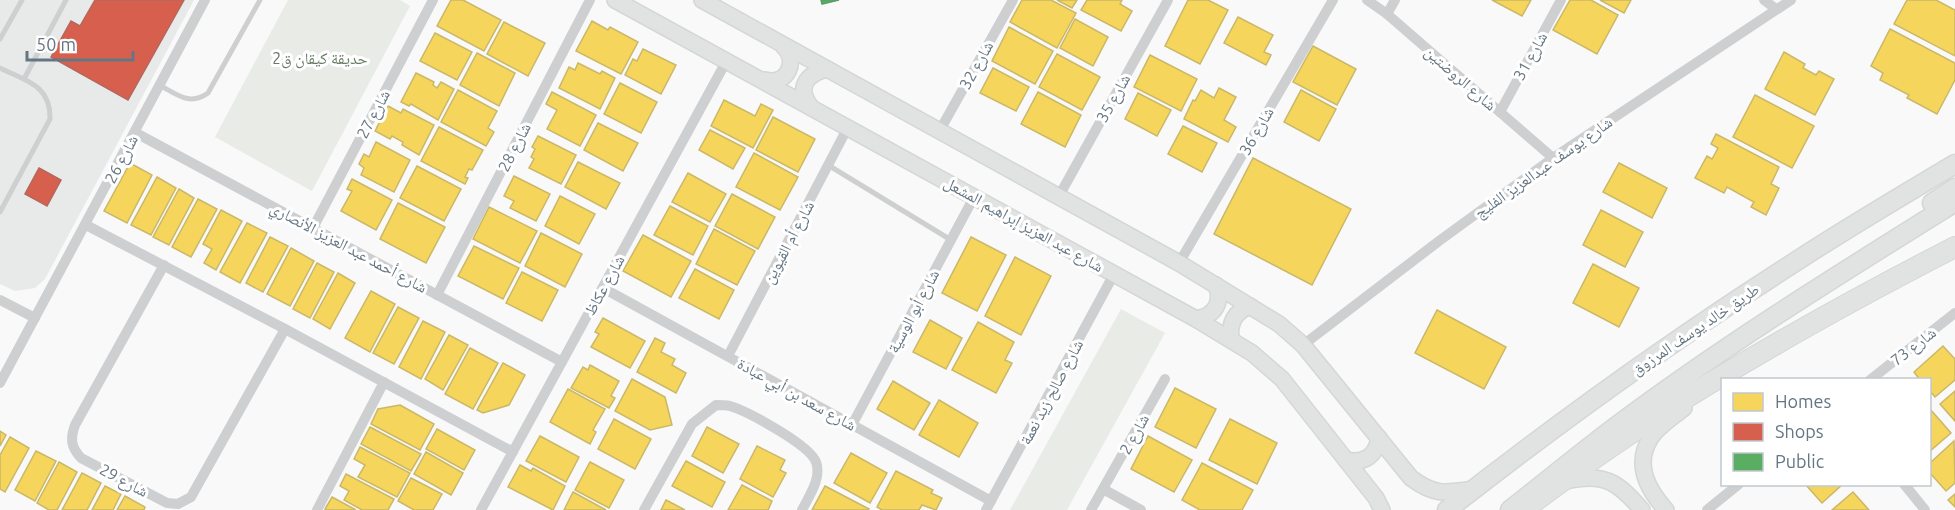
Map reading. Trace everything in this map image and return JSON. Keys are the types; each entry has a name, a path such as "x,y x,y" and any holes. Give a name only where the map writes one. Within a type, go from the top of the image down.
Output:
{"highway":[{"path":"1523,510 1641,426 1727,373 1911,269 1955,247"}],"main road":[{"name":"شارع عبد العزيز إبراهيم المشعل","path":"615,0 728,60 1231,340 1265,363 1282,379 1376,498 1382,510"},
{"path":"708,2 1179,263 1279,324 1303,345 1411,478 1433,491 1445,493 1474,489"},
{"path":"762,79 772,82 782,79 789,71 792,61 789,51 782,44"},
{"path":"811,107 803,92 805,83 810,76 827,69"},
{"name":"طريق خالد يوسف المرزوق","path":"1446,510 1586,405 1675,342 1792,264 1955,164"},
{"path":"1868,256 1914,216 1955,188"},
{"name":"طريق خالد يوسف المرزوق","path":"1510,510 1611,430 1708,362 1868,256 1955,202"},
{"path":"1196,319 1211,314 1216,308 1219,292 1216,285"},
{"path":"1231,340 1233,319 1243,309 1250,306"},
{"path":"1721,378 1727,373"},
{"path":"1666,510 1651,494 1644,476 1643,457 1650,438 1721,378"},
{"path":"1346,460 1356,462 1365,460 1372,455 1379,438"},
{"path":"1563,481 1580,477 1610,481 1625,490 1642,510"}],"street":[{"name":"شارع 26","path":"0,383 205,0"},
{"name":"شارع 27","path":"313,228 434,0"},
{"name":"شارع 28","path":"437,295 590,0"},
{"name":"شارع 32","path":"940,130 1012,0"},
{"name":"شارع 35","path":"1059,196 1168,0"},
{"name":"شارع 36","path":"1179,263 1333,0"},
{"name":"شارع الروضتين","path":"1368,0 1553,158"},
{"path":"1387,15 1395,0"},
{"name":"شارع 31","path":"1500,112 1561,0"},
{"path":"1764,0 1776,9"},
{"name":"شارع يوسف عبدالعزيز الفليج","path":"1303,345 1439,241 1553,158 1791,0"},
{"name":"شارع عكاظ","path":"481,510 728,60"},
{"name":"شارع أم القيوين","path":"728,356 848,128"},
{"name":"شارع أحمد عبد العزيز الأنصاري","path":"135,133 562,362"},
{"name":"شارع أبو الوسية","path":"852,425 974,197"},
{"path":"86,225 513,452"},
{"name":"شارع 29","path":"164,265 75,425 71,442 81,458 167,503 178,504 191,497 285,329"},
{"name":"شارع صالح زيد نعمة","path":"989,506 1114,274"},
{"name":"شارع سعد بن أبي عبادة","path":"603,288 852,425 989,506"},
{"path":"0,300 35,318"},
{"name":"شارع 73","path":"1873,378 1955,313"},
{"name":"شارع 2","path":"1091,510 1165,379"},
{"path":"316,510 384,382"},
{"path":"644,510 692,424 704,412 716,405 740,410 799,442 810,452 816,462 818,474 802,510"},
{"path":"1707,510 1737,486"},
{"path":"1906,486 1925,510"},
{"path":"1103,489 1142,510"}],"lane":[{"path":"0,39 22,0"},
{"path":"24,79 66,0"},
{"path":"160,86 193,100 200,99 208,93 260,0"},
{"path":"0,68 42,89 50,109 50,119 0,212"},
{"path":"828,165 951,240"}],"shaded area":[{"path":"0,0 194,0 45,279 35,288 15,291 0,284"}],"green space":[{"name":"حديقة كيقان ق2","path":"288,0 400,0 410,6 312,191 215,137"},
{"path":"1121,309 1165,333 1067,510 1010,510"}],"building: Homes":[{"path":"451,0 463,0 501,20 484,51 437,26"},
{"path":"1022,0 1051,0 1076,13 1057,48 1010,22"},
{"path":"1057,0 1077,0 1072,8"},
{"path":"1087,0 1122,0 1120,4 1132,11 1121,31 1081,10"},
{"path":"1188,0 1208,0 1228,10 1200,64 1165,46"},
{"path":"1492,0 1531,0 1522,16"},
{"path":"1570,0 1591,0 1618,15 1597,54 1553,30"},
{"path":"1600,0 1631,0 1624,13"},
{"path":"1907,0 1936,0 1955,10 1955,56 1894,24"},
{"path":"1238,17 1273,35 1264,52 1271,55 1266,65 1224,43"},
{"path":"1075,19 1108,37 1093,66 1060,48"},
{"path":"592,21 608,30 610,27 638,42 621,74 576,51"},
{"path":"504,22 545,43 528,76 487,54"},
{"path":"1009,27 1053,51 1035,84 992,61"},
{"path":"1890,29 1955,63 1955,80 1937,114 1907,98 1909,95 1880,80 1883,73 1871,66"},
{"path":"435,33 472,52 457,80 420,61"},
{"path":"1313,46 1356,69 1337,105 1293,82"},
{"path":"643,49 676,65 661,94 625,75 633,59 637,61"},
{"path":"1784,52 1805,64 1803,68 1816,75 1819,71 1834,79 1815,115 1765,89"},
{"path":"477,53 515,73 499,106 460,85"},
{"path":"1057,54 1100,77 1082,110 1039,87"},
{"path":"1150,55 1197,79 1181,111 1134,87"},
{"path":"578,63 600,74 602,71 615,78 600,109 559,88 569,67 575,70"},
{"path":"993,68 1029,87 1016,111 980,93"},
{"path":"416,73 434,82 433,85 437,88 441,82 454,89 438,120 411,104 409,106 401,102"},
{"path":"620,83 657,102 641,133 604,114"},
{"path":"1219,88 1236,97 1224,120 1236,127 1228,142 1184,119 1193,100 1195,101 1201,90 1214,98"},
{"path":"458,90 497,111 488,128 494,132 486,146 441,122"},
{"path":"1301,90 1336,109 1319,141 1284,122"},
{"path":"552,92 596,115 580,146 547,129 557,110 546,104"},
{"path":"1038,92 1081,115 1065,147 1021,124"},
{"path":"1138,93 1171,110 1157,136 1125,119"},
{"path":"1755,95 1814,126 1792,168 1733,137"},
{"path":"724,100 755,116 761,104 773,110 753,148 711,126"},
{"path":"388,106 401,113 403,109 434,125 419,155 392,136 390,139 375,131"},
{"path":"773,117 815,139 798,172 756,150"},
{"path":"598,123 638,143 623,171 584,150"},
{"path":"1183,126 1217,143 1202,172 1168,154"},
{"path":"439,127 483,150 472,170 469,169 465,177 468,178 465,184 421,161"},
{"path":"710,130 745,148 733,169 699,150"},
{"path":"1716,134 1779,167 1771,184 1779,188 1766,215 1751,207 1754,202 1727,187 1724,193 1695,178 1707,156 1712,159 1718,148 1711,144"},
{"path":"538,136 576,155 561,184 529,168 534,159 531,157 535,149 532,147"},
{"path":"376,142 410,160 394,192 361,175 364,168 359,164 364,154 369,157"},
{"path":"754,153 798,177 780,210 736,187"},
{"path":"1253,158 1351,209 1312,285 1214,234"},
{"path":"578,162 620,183 606,209 565,187"},
{"path":"130,163 152,175 127,223 104,211"},
{"path":"1619,163 1667,188 1652,218 1603,192"},
{"path":"417,166 461,189 444,221 400,198"},
{"path":"688,173 726,194 710,222 672,202"},
{"path":"514,176 550,194 536,221 510,208 514,201 504,196"},
{"path":"157,177 176,188 151,235 131,225"},
{"path":"352,179 392,200 376,230 341,211 352,191 347,189"},
{"path":"179,189 194,198 169,245 153,237"},
{"path":"732,194 775,217 758,249 715,226"},
{"path":"560,196 595,214 579,244 545,226"},
{"path":"198,199 217,209 191,257 172,247"},
{"path":"398,203 445,227 426,263 380,239"},
{"path":"670,206 708,226 693,255 654,235"},
{"path":"489,207 537,231 520,263 473,239"},
{"path":"221,210 242,221 216,270 204,263 212,249 203,244"},
{"path":"1601,210 1643,232 1625,267 1583,245"},
{"path":"247,223 267,233 240,283 220,272"},
{"path":"714,229 755,251 737,285 696,264"},
{"path":"541,233 582,254 565,287 525,266"},
{"path":"643,235 691,261 671,297 623,271"},
{"path":"270,237 288,246 263,292 246,283"},
{"path":"971,237 1006,255 977,311 942,293"},
{"path":"474,246 519,268 503,299 458,276"},
{"path":"291,248 314,261 290,306 267,294"},
{"path":"1015,257 1051,276 1021,335 985,316"},
{"path":"317,263 334,272 310,318 293,309"},
{"path":"1593,264 1639,288 1619,327 1573,303"},
{"path":"695,269 734,290 719,319 679,298"},
{"path":"522,272 558,290 542,321 506,303"},
{"path":"338,273 355,283 330,329 313,319"},
{"path":"371,291 395,304 370,352 345,338"},
{"path":"398,307 419,318 394,364 373,353"},
{"path":"1437,310 1506,347 1484,389 1415,353"},
{"path":"603,318 645,341 630,368 591,347 599,334 595,332"},
{"path":"930,320 962,338 946,369 913,352"},
{"path":"423,321 445,332 421,379 399,367"},
{"path":"978,322 1014,342 1005,360 1012,363 996,393 952,370"},
{"path":"449,335 468,345 443,390 425,379"},
{"path":"655,338 665,343 661,352 675,359 672,365 686,373 676,393 637,372"},
{"path":"1943,346 1955,359 1955,380 1935,397 1931,392 1931,378 1918,378 1914,372"},
{"path":"470,348 498,363 473,409 445,394"},
{"path":"503,363 525,375 509,405 483,413 477,410"},
{"path":"590,365 619,381 611,396 615,398 609,408 571,388 583,367 588,370"},
{"path":"632,379 665,397 672,425 650,430 615,411"},
{"path":"893,381 930,403 914,430 877,409"},
{"path":"1175,388 1216,409 1196,448 1155,427"},
{"path":"568,389 605,409 593,430 596,432 590,444 550,422"},
{"path":"1955,391 1955,421 1940,404"},
{"path":"939,400 978,423 959,457 919,435"},
{"path":"400,405 434,424 420,450 371,424 378,409"},
{"path":"1931,410 1951,433 1931,450"},
{"path":"614,419 651,439 635,469 598,449"},
{"path":"1230,419 1277,443 1257,484 1209,460"},
{"path":"370,427 421,454 411,471 361,444"},
{"path":"707,427 739,444 723,473 692,456"},
{"path":"437,429 475,450 464,470 426,449"},
{"path":"0,431 6,435 0,446"},
{"path":"540,436 579,457 566,482 526,461"},
{"path":"1148,436 1192,460 1174,492 1131,469"},
{"path":"10,437 29,448 5,492 0,489 0,455"},
{"path":"1954,441 1955,483 1946,491 1931,474 1931,462"},
{"path":"757,446 785,460 780,470 786,473 773,497 740,479"},
{"path":"360,447 410,473 397,497 358,477 365,465 354,459"},
{"path":"36,451 56,461 35,501 15,490"},
{"path":"426,452 463,473 451,495 414,474"},
{"path":"851,453 887,473 870,503 834,483"},
{"path":"686,461 725,482 712,507 672,486"},
{"path":"59,462 77,472 57,510 49,510 37,503"},
{"path":"590,462 624,480 609,508 575,490"},
{"path":"1202,463 1253,490 1242,510 1200,510 1182,500"},
{"path":"520,465 531,471 533,468 565,486 553,510 508,487"},
{"path":"896,471 933,490 931,493 942,498 936,510 922,505 919,510 882,510 877,507"},
{"path":"82,473 101,483 87,510 62,510"},
{"path":"346,474 394,499 388,510 362,510 344,500 349,491 340,486"},
{"path":"411,478 442,494 433,510 414,510 398,501"},
{"path":"742,485 772,501 768,510 728,510"},
{"path":"105,486 121,494 113,510 92,510"},
{"path":"825,486 869,509 812,510"},
{"path":"1807,486 1841,486 1822,503"},
{"path":"573,492 606,510 564,510"},
{"path":"1853,492 1869,510 1832,510"},
{"path":"1955,494 1955,507 1948,500"},
{"path":"125,496 145,507 144,510 117,510"},
{"path":"332,497 356,510 325,509"},
{"path":"666,500 685,510 661,510"}],"building: Shops":[{"path":"95,0 184,0 128,100 51,57 71,21 80,26"},
{"path":"39,168 61,180 47,206 25,194"}],"building: Public":[{"path":"821,0 839,0 822,4"}]}
